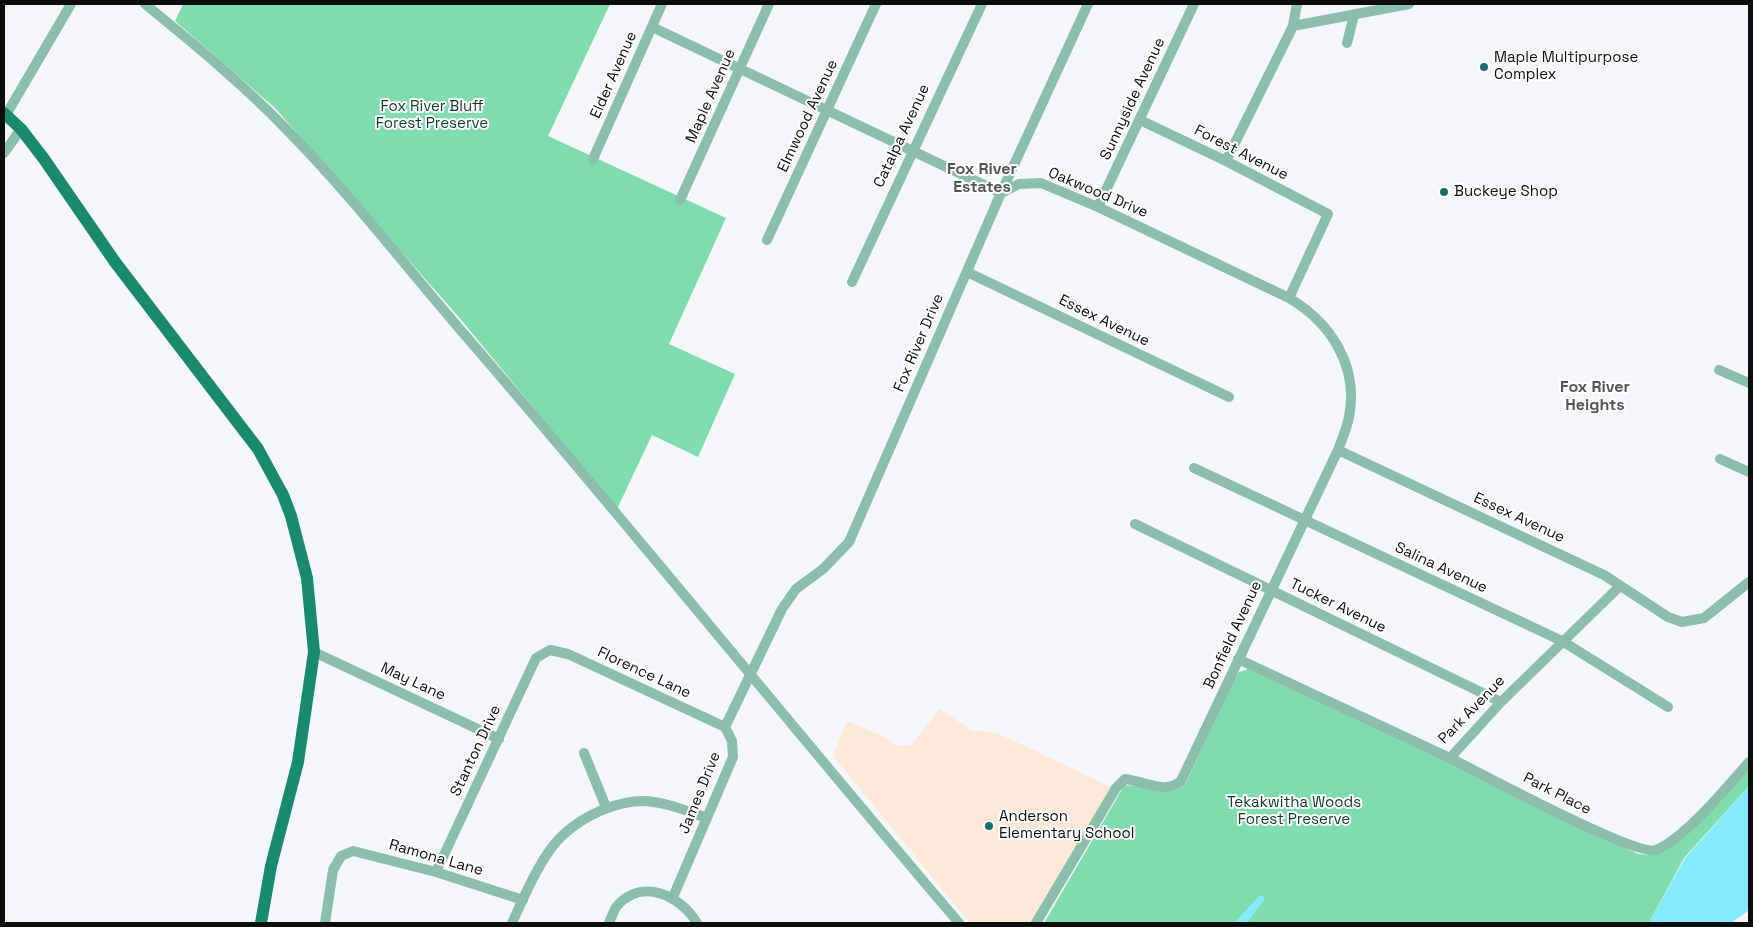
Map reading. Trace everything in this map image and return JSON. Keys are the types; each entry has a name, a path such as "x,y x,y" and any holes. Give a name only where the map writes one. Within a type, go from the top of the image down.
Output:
{"main road":[{"path":"5,114 21,129 77,205 115,262 244,429 283,495 303,557 311,606 314,652 298,762 271,866 261,923"}],"street":[{"path":"5,114 71,4"},
{"path":"145,4 262,105 290,132 402,259 751,675 824,765 959,923"},
{"name":"Elder Avenue","path":"593,159 662,4"},
{"name":"Maple Avenue","path":"680,200 769,4"},
{"name":"Elmwood Avenue","path":"767,240 876,4"},
{"name":"Catalpa Avenue","path":"852,282 912,150 982,4"},
{"name":"Fox River Drive","path":"751,675 782,609 796,589 823,569 849,542 1001,193 1088,4"},
{"name":"Sunnyside Avenue","path":"1098,206 1194,4"},
{"path":"1226,161 1293,26 1297,4"},
{"path":"1293,26 1409,4"},
{"path":"1347,43 1354,15"},
{"path":"652,27 1001,193"},
{"name":"Forest Avenue","path":"1140,120 1226,161 1328,214 1289,298"},
{"path":"4,153 21,129"},
{"name":"Oakwood Drive","path":"1001,193 1019,184 1041,183 1098,206 1304,307 1337,342 1347,365 1352,399 1347,426 1338,450"},
{"name":"Essex Avenue","path":"966,272 1230,397"},
{"path":"1719,370 1749,383"},
{"name":"Essex Avenue","path":"1338,450 1604,574 1668,617 1682,622 1704,618 1749,582"},
{"name":"Bonfield Avenue","path":"1036,923 1116,788 1125,780 1140,781 1166,788 1174,786 1181,781 1303,520 1338,450"},
{"path":"1720,459 1749,472"},
{"name":"Salina Avenue","path":"1194,468 1562,641 1668,707"},
{"name":"Tucker Avenue","path":"1135,524 1501,702"},
{"name":"Park Avenue","path":"1238,658 1450,758 1501,702 1620,586"},
{"name":"Florence Lane","path":"550,650 568,654 725,726"},
{"name":"Stanton Drive","path":"436,872 536,658 550,650"},
{"name":"May Lane","path":"314,652 499,739"},
{"path":"725,726 751,675"},
{"name":"James Drive","path":"673,897 733,758 732,742 725,726"},
{"path":"584,753 606,807"},
{"name":"Park Place","path":"1450,758 1606,835 1643,851 1654,851 1671,842 1749,762"},
{"path":"512,923 540,866 563,834 606,807 644,801 673,806 707,818"},
{"name":"Ramona Lane","path":"325,923 333,870 341,856 353,851 436,872 523,900"},
{"path":"609,923 617,907 628,897 644,890 673,897 689,911 697,923"}],"shaded area":[{"name":"Anderson Elementary School","path":"940,709 971,730 997,733 1111,787 1032,923 970,923 833,756 847,721 887,738 897,746 911,745"}],"green space":[{"name":"Fox River Bluff Forest Preserve","path":"183,4 610,4 548,136 726,218 669,344 735,374 698,457 652,435 617,509 463,322 275,108 175,21"},
{"name":"Tekakwitha Woods Forest Preserve","path":"1248,669 1468,771 1638,854 1651,855 1670,848 1749,767 1749,786 1684,858 1649,923 1044,923 1124,786 1132,785 1171,791 1186,783 1235,677 1239,672"}],"water":[{"path":"1749,786 1749,910 1731,923 1649,923 1685,858"},
{"path":"1260,895 1265,897 1264,900 1247,923 1221,923 1236,921"}],"place":[{"name":"Maple Multipurpose Complex","path":"1484,67"},
{"name":"Buckeye Shop","path":"1444,192"},
{"name":"Anderson Elementary School","path":"989,826"}],"district":[{"name":"Fox River Estates","path":"982,179"},
{"name":"Fox River Heights","path":"1595,397"}]}
